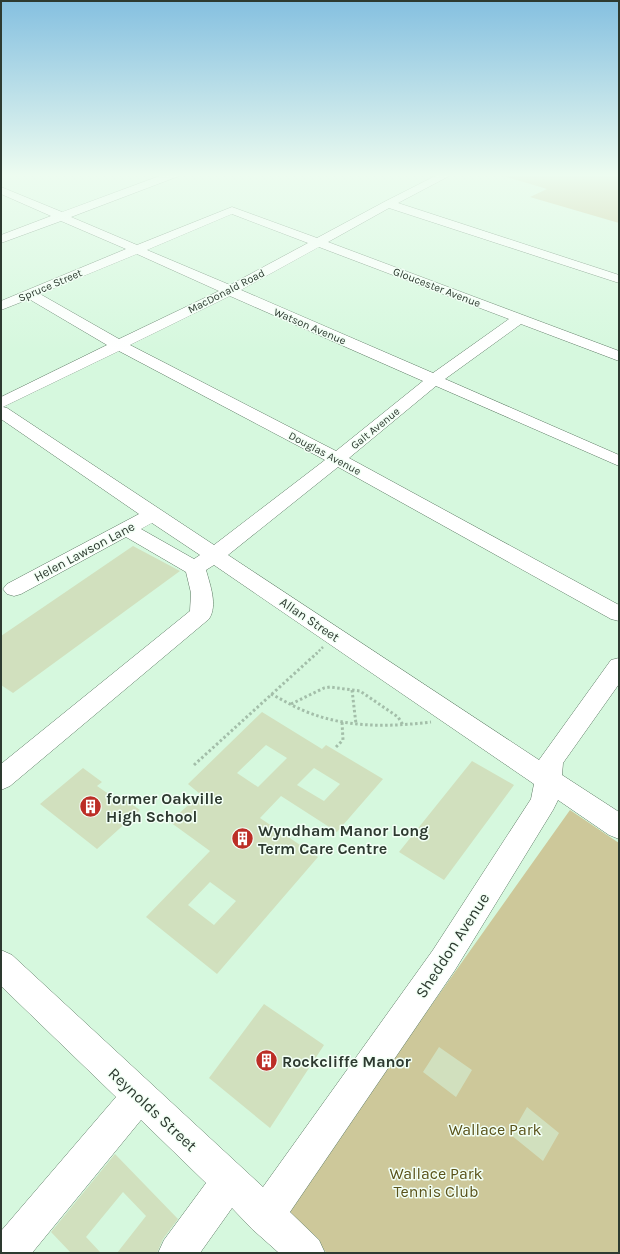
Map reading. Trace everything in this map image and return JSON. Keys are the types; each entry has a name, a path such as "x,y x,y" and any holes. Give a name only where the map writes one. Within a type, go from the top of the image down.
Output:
{"street":[{"path":"1,239 18,233"},
{"name":"Watson Avenue","path":"99,233 619,461"},
{"name":"Spruce Street","path":"1,306 177,233"},
{"name":"Gloucester Avenue","path":"293,233 619,356"},
{"name":"MacDonald Road","path":"1,403 229,291 336,233"},
{"path":"476,233 619,279"},
{"name":"Douglas Avenue","path":"30,294 118,345 337,459 619,614"},
{"name":"Galt Avenue","path":"195,568 215,555 435,380 518,319"},
{"name":"Allan Street","path":"1,412 619,826"},
{"name":"Helen Lawson Lane","path":"14,588 154,514"},
{"path":"1,779 202,614 202,593 195,568 126,528"},
{"name":"Sheddon Avenue","path":"265,1216 444,960 544,802 551,761 619,666"},
{"name":"Reynolds Street","path":"1,965 265,1216 306,1253"},
{"path":"7,1253 139,1096"},
{"path":"177,1253 229,1181"}],"path":[{"path":"194,765 336,636"},
{"path":"291,704 324,688 330,687 360,691 398,716 403,725"},
{"path":"352,690 356,724"},
{"path":"271,694 307,712 342,722 356,724 403,725 459,718"},
{"path":"336,747 344,740 342,722"}],"green space":[{"name":"Wallace Park","path":"570,810 619,843 619,1253 327,1253 283,1214"}],"building":[{"path":"133,546 180,571 13,693 1,685 1,636"},
{"name":"Wyndham Manor Long Term Care Centre","path":"262,712 322,749 326,745 383,779 337,832 281,796 260,818 318,857 217,974 146,917 210,851 170,822 200,794 188,784","holes":["266,745 287,758 258,787 237,773","314,768 340,784 324,801 297,785","210,882 236,901 214,925 188,905"]},
{"path":"472,761 514,785 444,880 399,852"},
{"name":"former Oakville High School","path":"83,768 102,782 97,786 116,799 120,796 140,810 97,849 40,804"},
{"name":"Rockcliffe Manor","path":"264,1004 324,1045 270,1128 209,1078"},
{"path":"439,1047 472,1070 456,1097 423,1072"},
{"path":"527,1107 559,1133 543,1161 511,1135"},
{"path":"115,1154 178,1219 163,1239 157,1253 117,1253 146,1216 123,1192 86,1237 101,1253 71,1253 51,1232"}],"place":[{"name":"former Oakville High School","path":"90,807"},
{"name":"Wyndham Manor Long Term Care Centre","path":"243,839"},
{"name":"Rockcliffe Manor","path":"267,1061"}],"park label":[{"name":"Wallace Park Tennis Club","path":"436,1182"}]}
